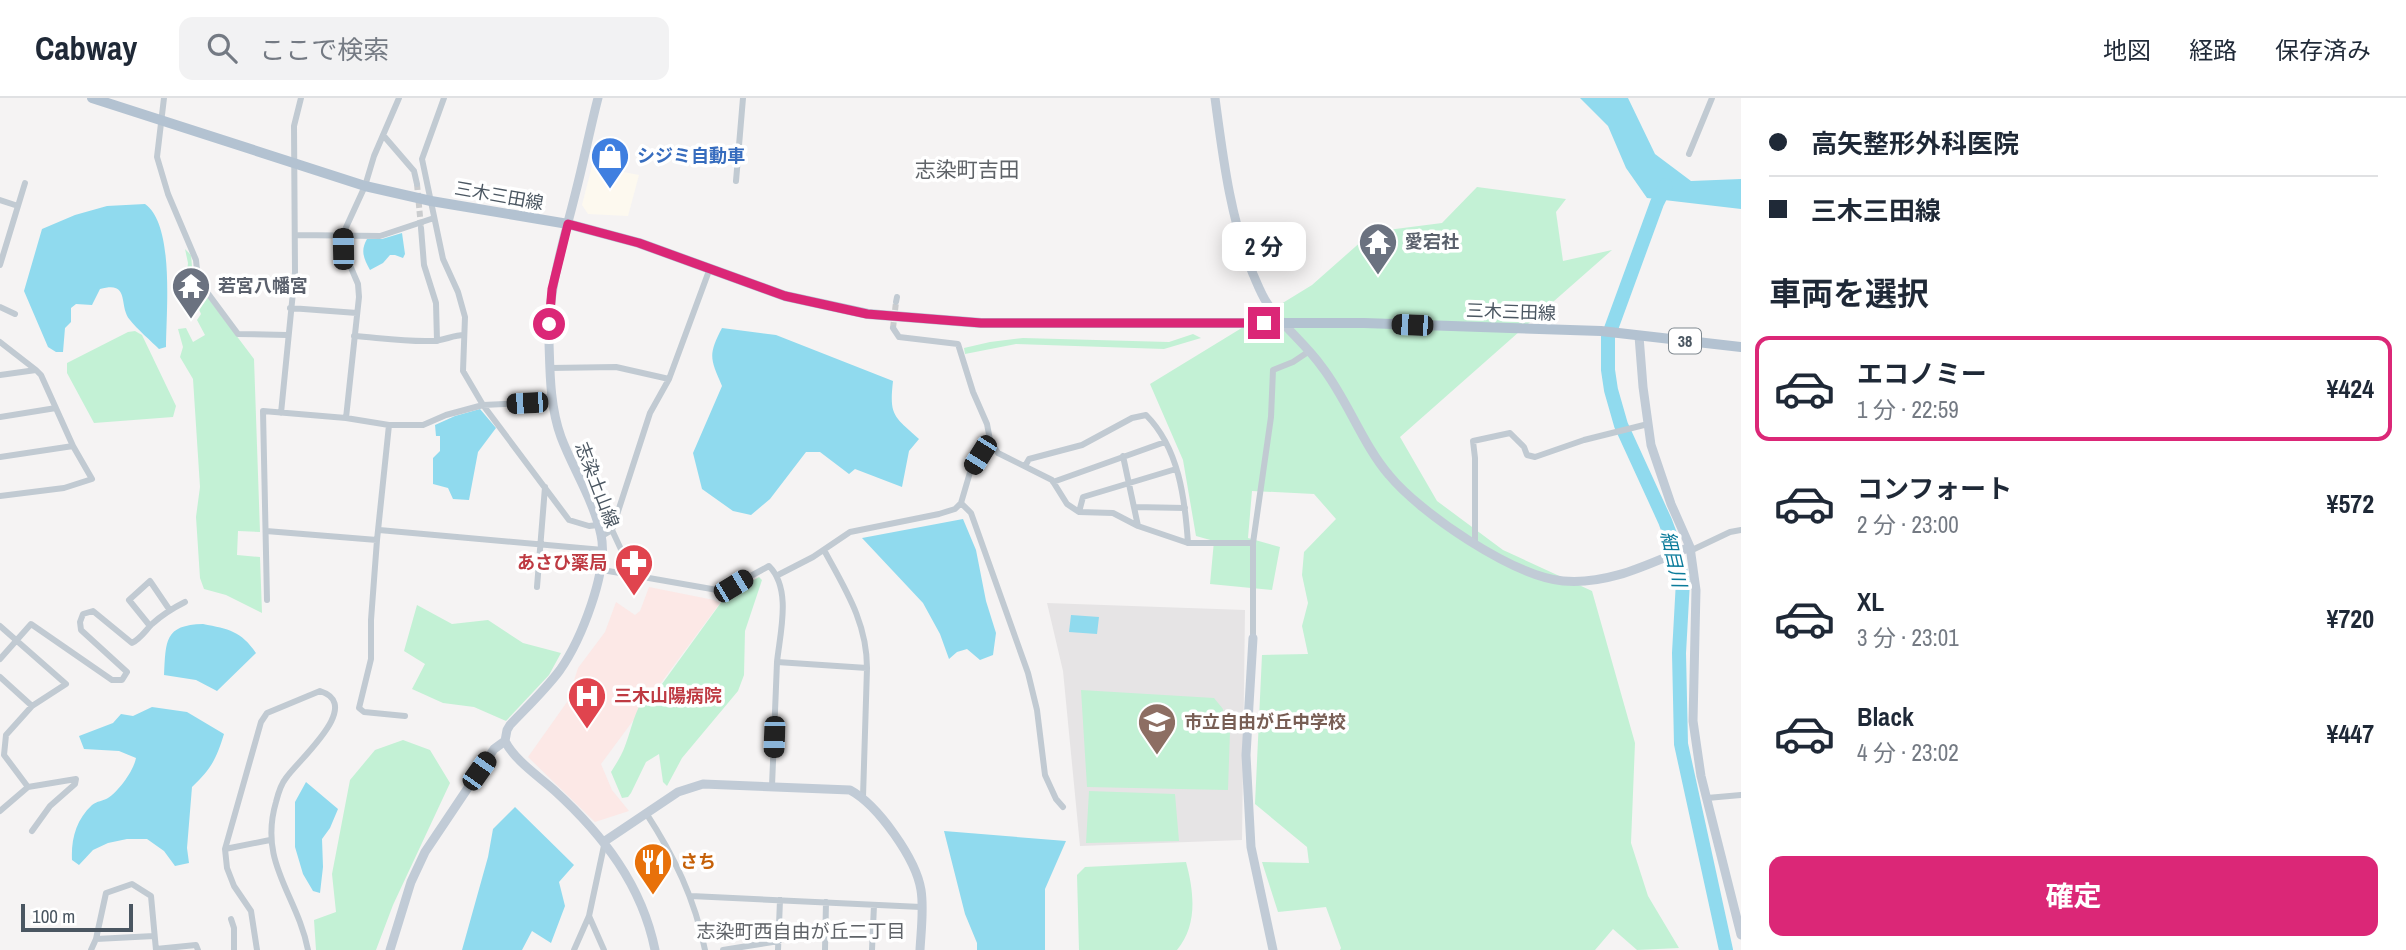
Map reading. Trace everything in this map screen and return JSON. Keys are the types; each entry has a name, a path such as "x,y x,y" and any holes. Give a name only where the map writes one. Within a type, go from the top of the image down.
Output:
{"main road":[{"name":"三木三田線","path":"92,98 365,186 431,201 568,224 639,243 785,296 867,314 981,323 1364,323 1601,331 1741,347"}],"street":[{"path":"164,98 158,157 168,194 195,260 198,280 238,334 287,335"},
{"path":"281,413 295,272 294,126 301,98"},
{"path":"346,418 359,298 358,284 343,249 343,234 365,186 374,156 398,98"},
{"path":"434,98 443,100 422,159 443,259 458,292 465,317 463,371 483,405 569,520 589,526 598,524"},
{"name":"志染土山線","path":"390,950 411,882 425,852 494,749 505,741 510,725 559,671 571,652 602,570 603,550 598,524 561,435 552,396 548,339 552,289 598,98"},
{"path":"736,181 743,98"},
{"path":"1215,98 1225,170 1236,222 1252,272 1266,302 1322,366 1387,474 1417,504 1475,544 1528,570 1561,581 1594,581 1622,575 1741,530"},
{"path":"1689,154 1712,98"},
{"path":"383,135 414,171 416,184"},
{"path":"0,265 25,183"},
{"path":"0,200 18,206"},
{"path":"295,235 380,236 434,218"},
{"path":"421,228 424,265 436,303 437,341"},
{"path":"626,574 625,558 612,530 650,413 669,379 710,268"},
{"path":"0,307 15,314"},
{"path":"290,308 357,313"},
{"path":"893,328 899,337 958,344 973,392 987,424 990,440 998,453 1053,482 1067,504 1079,512 1113,513 1138,526 1188,543 1252,543"},
{"path":"354,336 437,341 454,335 464,335"},
{"path":"1634,335 1651,445 1687,550 1696,590 1693,721 1707,799 1741,935"},
{"path":"0,342 41,375 73,446 92,480 64,488 0,496"},
{"path":"1273,950 1251,834 1246,755 1253,638 1252,543 1271,417 1273,370 1308,352"},
{"path":"550,368 616,367 669,379"},
{"path":"0,376 36,370"},
{"path":"267,600 262,411 346,418 389,425 423,425 446,415 483,405 527,403 552,396"},
{"path":"0,417 56,408"},
{"path":"1025,466 1029,459 1082,445 1132,418 1146,415 1155,424 1176,469 1185,508 1188,543"},
{"path":"1475,544 1473,441 1510,433 1524,447 1527,455 1535,457 1635,425 1648,424"},
{"path":"389,425 377,540 371,659 359,708 364,712 405,716"},
{"path":"778,575 824,550 850,532 955,509 961,503 971,469 990,440"},
{"path":"1053,482 1165,442"},
{"path":"0,457 73,446"},
{"path":"1123,456 1138,526"},
{"path":"1079,512 1083,497 1176,469"},
{"path":"537,586 545,487"},
{"path":"961,503 971,513 1028,673 1037,710 1045,775 1056,799 1063,807"},
{"path":"1134,507 1185,508"},
{"path":"379,530 603,550"},
{"path":"601,536 612,530"},
{"path":"266,531 377,540"},
{"path":"824,550 860,619 867,653 863,797"},
{"path":"602,570 723,592 769,566 778,575 783,593 772,786"},
{"path":"150,626 129,600 150,581 169,609"},
{"path":"0,659 31,624 112,680 122,680 127,672 81,630 83,614 93,611 132,643 169,609 185,602"},
{"path":"0,626 66,684 32,706 6,735 2,757 27,788"},
{"path":"777,662 867,668"},
{"path":"0,677 32,706"},
{"path":"257,950 251,911 234,886 227,868 225,849 261,722 267,713 320,691 330,694 336,711 323,734 284,780 275,803 270,840 273,858 305,932 308,950"},
{"path":"0,729 6,735"},
{"path":"505,741 513,752 605,841 636,890 652,932 655,950"},
{"path":"0,811 27,788 76,779 75,785 50,806 32,831"},
{"path":"574,950 589,916 605,841 678,792 703,784 850,790 863,797 891,831 912,863 921,889 920,950"},
{"path":"1707,799 1741,795"},
{"path":"646,813 669,848 691,896 705,950"},
{"path":"225,849 270,840"},
{"path":"91,950 106,893 132,884 151,896 156,950 195,945 198,950"},
{"path":"691,896 921,907"},
{"path":"778,950 780,900"},
{"path":"825,950 826,902"},
{"path":"872,950 874,905"},
{"path":"589,916 604,950"},
{"path":"230,919 234,950"},
{"path":"96,939 154,936"},
{"path":"115,939 115,950"},
{"path":"723,950 779,941"}],"shaded area":[{"name":"シジミ自動車","path":"592,166 639,175 628,216 588,214 582,205"},
{"name":"三木山陽病院","path":"649,587 720,603 601,764 612,790 629,811 595,822 528,757 567,702 578,668 605,632 616,602 635,615 640,611"},
{"name":"市立自由が丘中学校","path":"1047,603 1245,610 1242,840 1080,846 1063,671"}],"green space":[{"path":"1477,187 1566,199 1556,212 1563,261 1612,250 1400,437 1437,501 1503,550 1592,591 1635,743 1631,843 1648,896 1679,948 1637,950 1613,929 1595,950 1340,950 1326,907 1278,912 1262,862 1309,863 1307,847 1255,804 1262,655 1308,654 1302,626 1308,603 1302,575 1304,552 1336,519 1314,494 1252,491 1248,538 1280,547 1272,590 1210,584 1214,541 1196,536 1183,460 1150,384 1312,285 1372,232 1442,223"},
{"path":"185,249 191,255 193,278 254,359 260,532 238,531 237,555 260,557 262,613 226,595 204,589 200,578 196,517 200,487 193,379 180,357 183,347 178,329 186,328 193,342 205,335 197,320 201,314 186,279 188,263"},
{"path":"135,331 142,335 176,406 173,417 94,423 67,373 67,363"},
{"path":"1193,334 1201,338 1164,349 1016,344 965,354 964,348 1023,338 1169,342"},
{"path":"759,577 762,580 745,631 744,675 738,691 682,758 667,786 663,782 659,754 646,762 631,793 622,798 611,772 624,749 641,703 653,689 662,684 725,597"},
{"path":"417,605 452,624 488,620 523,643 561,653 549,675 506,721 474,707 443,703 412,689 425,664 404,651"},
{"path":"1081,690 1214,698 1223,709 1222,730 1230,731 1228,790 1087,787"},
{"path":"403,740 430,750 450,783 393,905 376,950 316,950 314,920 336,912 332,874 350,780 375,750"},
{"path":"1089,791 1175,794 1179,841 1086,843"},
{"path":"1186,862 1192,896 1191,919 1184,940 1177,950 1079,950 1077,875 1085,867"}],"water":[{"path":"1580,98 1628,98 1655,154 1691,181 1741,179 1741,209 1647,198 1626,168 1608,126"},
{"path":"145,204 155,215 165,250 166,347 159,349 136,327 127,314 120,291 110,287 100,289 92,305 76,304 71,308 71,322 65,328 63,352 56,352 48,347 24,291 42,229 75,215 107,206"},
{"path":"402,233 405,254 403,258 390,255 383,263 370,270 364,255 367,239 382,239"},
{"path":"722,328 776,335 893,381 892,402 895,414 919,439 909,451 902,487 855,469 849,474 820,452 806,452 770,499 751,515 733,511 702,489 693,453 722,386 712,357"},
{"path":"480,409 496,428 478,452 469,500 453,499 448,488 433,484 433,458 440,451 440,436 436,436 435,425"},
{"path":"963,519 976,550 986,601 996,633 993,655 980,660 967,649 957,652 949,659 940,634 923,603 862,538"},
{"path":"1071,615 1099,617 1097,634 1069,632"},
{"path":"203,624 234,632 256,653 217,691 196,680 164,675 165,653 170,637 181,628"},
{"path":"152,707 187,712 224,734 212,764 192,787 187,848 189,863 175,866 164,851 147,839 127,839 93,850 79,865 72,860 72,845 78,823 92,805 108,798 117,790 129,774 136,758 119,751 84,749 79,736 113,723 121,714 133,716"},
{"path":"306,782 338,809 322,839 320,893 313,891 303,874 295,847 295,802"},
{"path":"515,807 574,865 559,882 565,906 551,943 532,931 522,950 462,950 488,857 493,829"},
{"path":"944,831 1066,841 1045,889 1045,950 977,950"}],"waterway":[{"name":"細目川","path":"1666,185 1608,337 1608,370 1621,425 1665,521 1683,581 1679,653 1681,744 1726,950"}],"tunnel":[{"path":"417,184 421,227"},
{"path":"893,328 896,302"}],"place":[{"name":"シジミ自動車","path":"610,190"},
{"name":"愛宕社","path":"1378,276"},
{"name":"若宮八幡宮","path":"191,320"},
{"name":"あさひ薬局","path":"634,597"},
{"name":"三木山陽病院","path":"587,730"},
{"name":"市立自由が丘中学校","path":"1157,756"},
{"name":"さち","path":"653,896"}],"district":[{"name":"志染町吉田","path":"967,170"},
{"name":"志染町西自由が丘二丁目","path":"801,931"}],"route":[{"path":"549,324 552,289 568,224 639,243 785,296 867,314 981,323 1264,323"}]}
